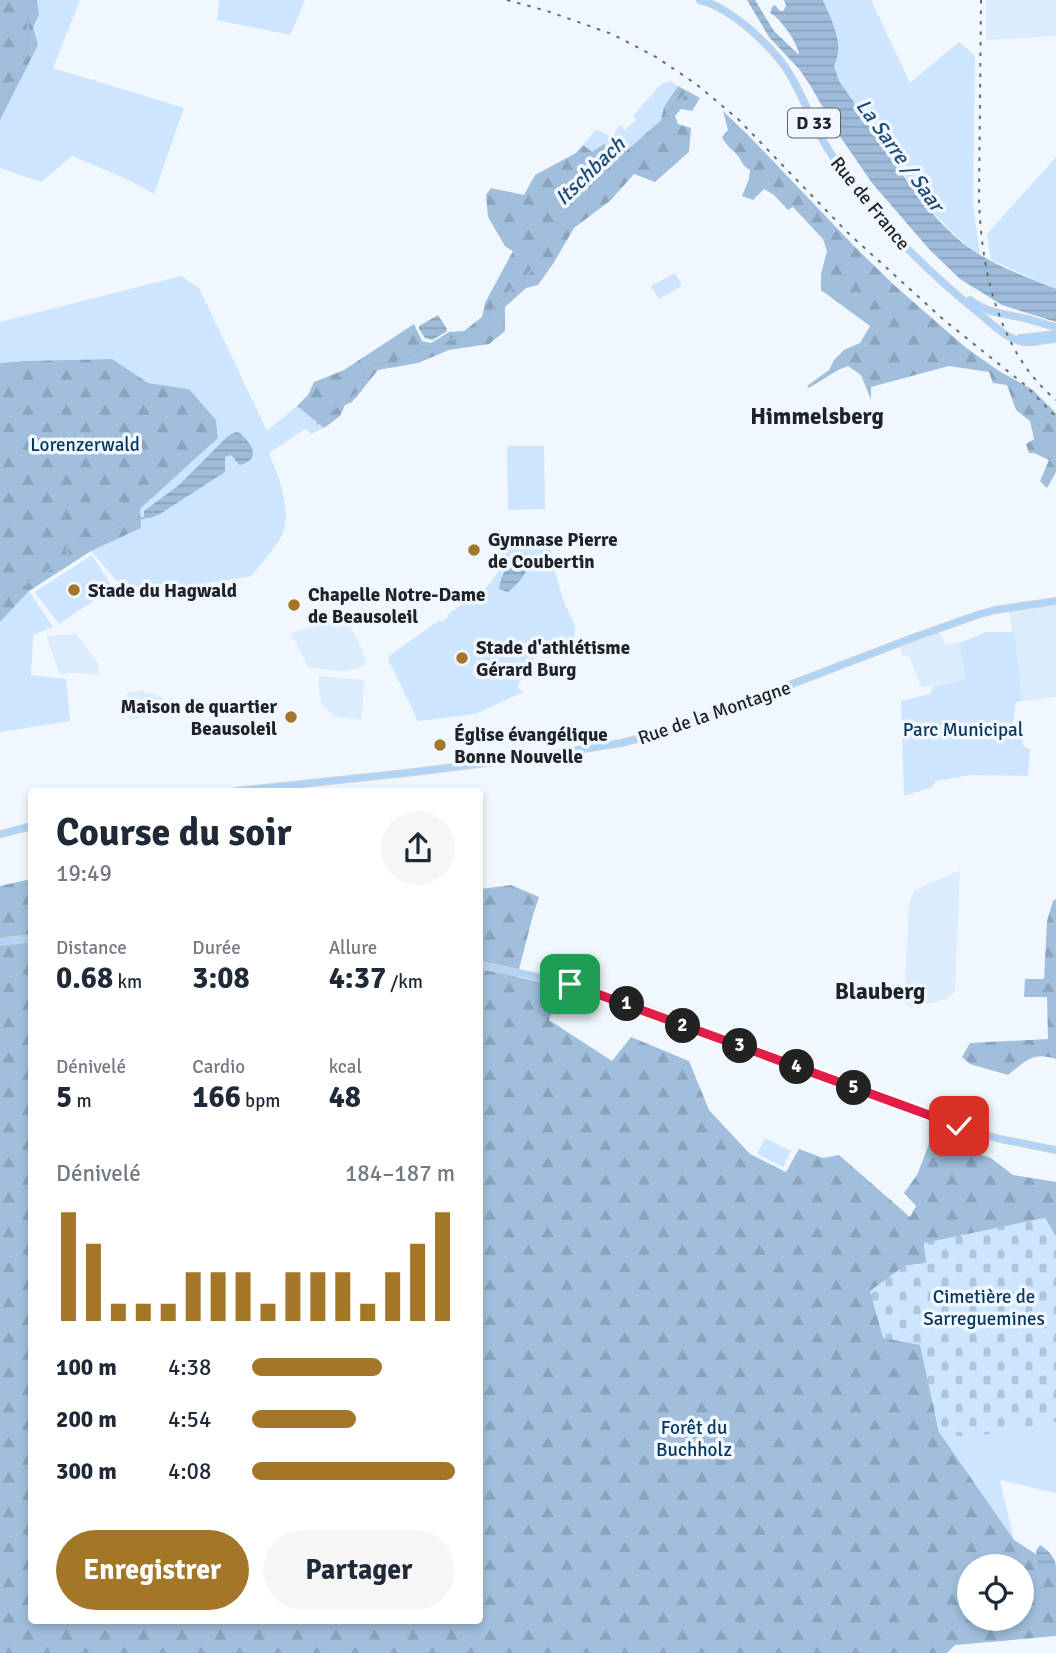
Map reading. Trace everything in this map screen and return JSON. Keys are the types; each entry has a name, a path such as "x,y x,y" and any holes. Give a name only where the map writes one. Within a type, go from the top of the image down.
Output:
{"main road":[{"name":"Rue de France","path":"700,0 723,9 741,21 780,62 792,78 834,159 863,197 919,260 1005,333 1021,342 1055,337"},
{"name":"D 33","path":"919,260 973,303 996,314 1056,327"},
{"path":"973,303 1016,337 1055,337"},
{"name":"Rue de la Montagne","path":"263,788 556,755 664,733 915,636 977,615 1056,601"},
{"path":"0,834 28,827"},
{"path":"0,942 28,938"},
{"path":"483,966 570,984 984,1134 1056,1150"}],"shaded area":[{"path":"747,0 755,0 774,31 799,55 788,32 770,13 772,7 775,5 783,11 786,6 784,0 823,0 838,41 834,66 839,81 897,167 929,209 964,244 1009,270 1056,289 1056,322 1002,305 960,279 929,249 872,183 837,132 810,85 769,37"},
{"path":"986,0 1056,0 1056,36 986,40"},
{"path":"438,315 447,329 446,332 432,340 425,338 419,326"},
{"path":"236,432 251,446 251,459 240,465 232,456 225,457 225,472 160,514 144,518 144,511 179,485 228,436"},
{"path":"523,552 529,557 529,562 523,577 508,592 499,589 507,568 514,558"},
{"path":"1056,604 1056,697 1022,701 1009,610"},
{"path":"346,617 367,664 343,671 308,667 291,633"},
{"path":"939,632 946,644 959,643 966,680 921,687 909,655 902,656 900,647"},
{"path":"76,634 98,663 100,675 60,674 46,636"},
{"path":"319,676 364,680 362,720 335,716 322,705"},
{"path":"144,690 145,693 151,692 163,698 166,712 130,720 124,698 128,693"},
{"path":"960,870 955,992 947,999 911,1008 904,1002 909,903 914,891"},
{"path":"1040,1545 1051,1554 1056,1567 1039,1570 1036,1551"}],"green space":[{"path":"0,0 80,0 53,68 184,108 154,194 129,180 72,156 41,182 0,168"},
{"path":"0,0 37,0 39,15 33,27 38,45 0,120"},
{"path":"219,0 305,0 290,35 217,20"},
{"path":"823,0 871,0 910,83 959,42 975,56 973,204 980,255 938,218 920,197 839,81 834,66 838,36"},
{"path":"670,81 678,86 664,107 661,120 633,145 619,154 604,144 592,152 583,145 596,129 612,137 620,125 625,130 636,120 633,116 660,85"},
{"path":"678,86 700,98 692,111 681,109 675,116 678,124 691,128 689,152 655,182 634,174 611,200 574,228 538,285 526,288 505,307 505,331 489,344 449,350 418,363 378,370 352,402 345,405 340,416 324,428 297,406 308,395 314,382 344,370 414,324 422,341 431,343 449,332 464,331 482,317 485,303 513,251 505,246 488,217 486,195 491,188 524,195 535,175 576,153 583,145 592,152 604,144 620,154 661,120 664,107"},
{"path":"723,111 894,285 965,347 999,371 1033,390 1056,413 1056,472 1047,488 1040,481 1049,460 1029,453 1026,444 1034,439 1030,421 1016,410 1007,385 993,383 989,372 949,366 871,387 871,400 861,375 848,366 809,388 807,386 829,370 844,350 860,343 870,326 821,290 821,274 827,251 823,239 793,207 788,210 764,189 753,200 742,196 750,170 722,137 728,130"},
{"path":"1056,157 1056,289 991,260 987,234"},
{"path":"675,273 682,286 659,299 651,286"},
{"path":"181,276 199,288 267,431 297,406 324,428 311,434 305,429 269,453 283,493 285,525 279,540 252,576 130,596 91,551 140,528 140,509 218,438 216,420 189,389 148,383 112,359 0,363 0,322"},
{"name":"Lorenzerwald","path":"112,359 148,383 189,389 216,420 218,438 140,509 141,528 91,551 29,591 0,622 0,363"},
{"path":"507,446 544,446 545,509 508,510"},
{"name":"Stade d'athlétisme Gérard Burg","path":"550,535 552,562 565,605 575,625 574,653 541,646 536,641 531,666 517,686 523,692 475,714 418,721 388,659 390,655 484,590 500,567 508,540"},
{"name":"Stade du Hagwald","path":"92,555 113,588 59,624 35,592"},
{"path":"29,591 53,627 33,635 31,675 66,679 70,721 0,732 0,622"},
{"name":"Parc Municipal","path":"987,632 1014,632 1022,701 1016,702 1011,733 1022,737 1023,746 1030,749 1028,776 970,775 936,781 932,787 904,796 901,701 930,694 934,686 966,680 959,643"},
{"name":"Forêt du Buchholz","path":"28,880 28,1624 483,1624 483,889 511,885 539,897 517,977 560,986 549,1020 612,1061 631,1037 689,1061 709,1110 750,1154 786,1172 799,1149 823,1158 839,1155 910,1217 916,1206 904,1193 917,1175 931,1139 991,1158 1013,1175 1056,1182 1056,1237 1045,1218 924,1244 927,1263 904,1266 939,1432 1014,1540 1056,1567 1056,1636 955,1645 947,1653 0,1653 0,886"},
{"path":"1056,899 1056,1059 1035,1057 1008,1075 970,1064 962,1057 970,1043 1048,1039 1047,997 1024,997 1025,979 1044,979 1047,921"},
{"path":"765,1138 791,1151 783,1167 757,1154"},
{"name":"Cimetière de Sarreguemines","path":"1045,1218 1056,1237 1056,1422 965,1437 939,1432 920,1345 883,1338 870,1291 904,1266 926,1263 924,1243"},
{"path":"1056,1422 1056,1493 1000,1480 1014,1540 939,1432 1010,1431"}],"waterway":[{"path":"0,113 24,58 29,18 35,0"},
{"name":"Itschbach","path":"464,334 489,320 499,301 534,268 536,253 567,211 585,201 596,180 621,164 651,131 663,127 667,114 686,93"},
{"name":"Itschbach","path":"317,424 361,390 364,370 367,368 381,363 392,365 420,350 461,336"},
{"name":"Itschbach","path":"138,519 144,518"},
{"name":"Itschbach","path":"0,598 14,593 68,559 67,548 77,545 76,542 97,540 125,519 133,520"}],"railway":[{"path":"507,0 612,34 656,57 696,84 738,119 847,232 944,320 1025,385 1056,417"},
{"path":"981,0 979,199 989,281 997,309 1020,359 1036,381 1056,400"}],"place":[{"name":"Gymnase Pierre de Coubertin","path":"474,550"},
{"name":"Stade du Hagwald","path":"74,590"},
{"name":"Chapelle Notre-Dame de Beausoleil","path":"294,605"},
{"name":"Stade d'athlétisme Gérard Burg","path":"462,658"},
{"name":"Maison de quartier Beausoleil","path":"291,717"},
{"name":"Église évangélique Bonne Nouvelle","path":"440,745"}],"district":[{"name":"Himmelsberg","path":"817,416"},
{"name":"Blauberg","path":"880,991"}],"route":[{"path":"570,984 959,1126"}],"water label":[{"name":"La Sarre / Saar","path":"900,155"}]}
